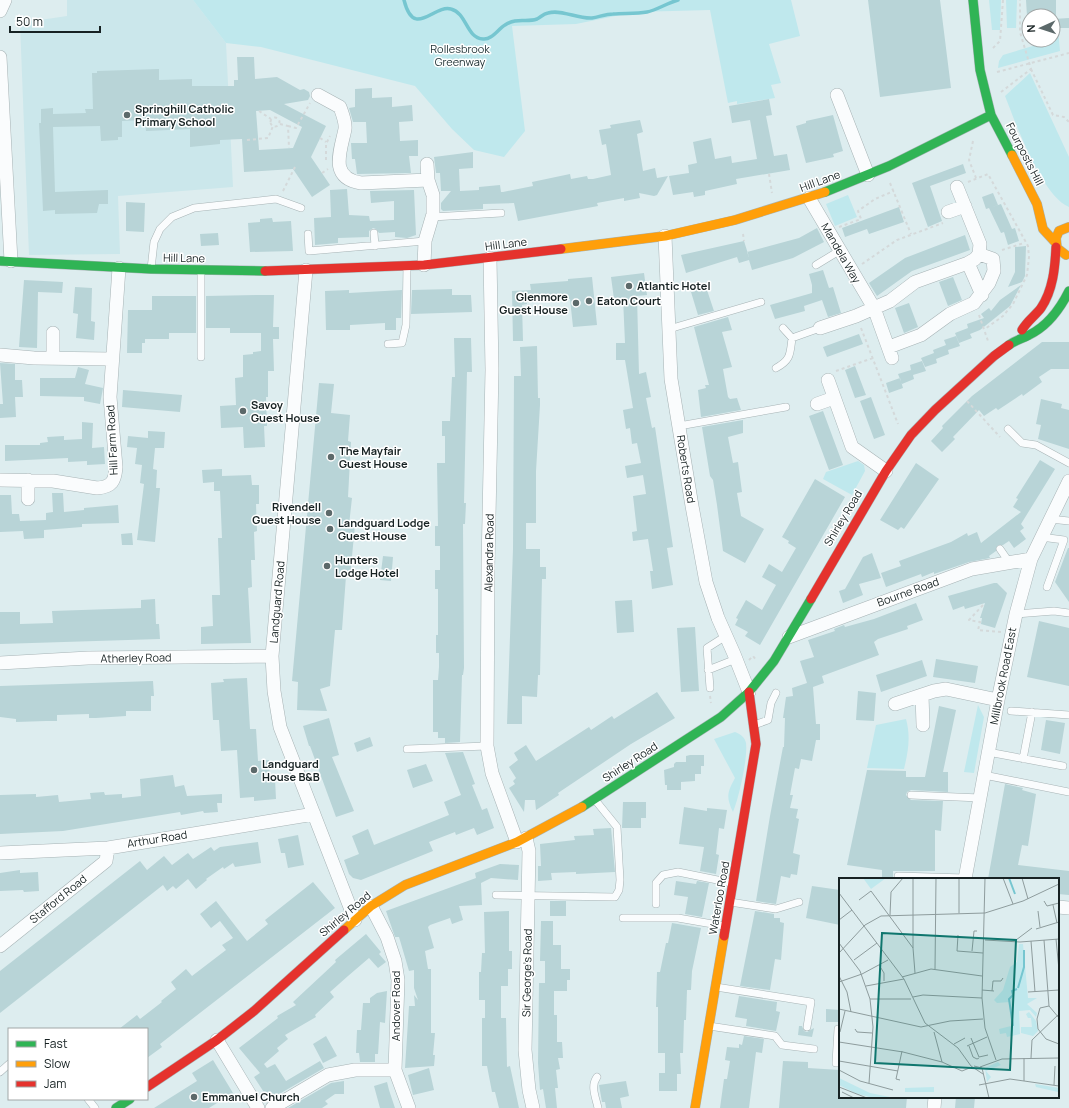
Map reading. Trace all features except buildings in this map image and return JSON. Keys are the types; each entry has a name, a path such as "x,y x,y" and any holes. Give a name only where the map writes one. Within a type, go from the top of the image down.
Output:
{"street":[{"name":"Fourposts Hill","path":"973,0 980,70 991,115 1037,204 1040,222 1043,229 1062,254 1069,255"},
{"path":"0,57 5,261"},
{"path":"318,95 340,107 345,127 340,141 339,164 347,178 352,182 361,183 428,180"},
{"path":"837,95 868,175"},
{"name":"Hill Lane","path":"5,261 151,269 306,270 424,265 665,236 736,220 809,198 890,166 991,115"},
{"path":"424,265 425,241 432,217 433,195 428,180 427,164"},
{"path":"957,187 980,244 982,255"},
{"name":"Mandela Way","path":"809,198 874,308 890,352 921,335 950,314 978,299"},
{"name":"Fourposts Hill","path":"1037,204 1053,218 1068,227"},
{"path":"948,212 965,206"},
{"path":"1055,245 1059,231 1068,227"},
{"name":"Roberts Road","path":"665,236 671,379 706,582 718,618 749,692"},
{"name":"Shirley Road","path":"1018,338 1024,325 1040,309 1049,293 1055,273 1055,245"},
{"path":"820,328 856,316 890,301 915,282 968,263 982,255 993,259 994,272 978,299"},
{"name":"Alexandra Road","path":"490,258 492,370 488,574 487,746 492,773 521,840"},
{"path":"968,263 978,299"},
{"name":"Hill Farm Road","path":"0,480 53,481 98,488 112,484 115,478 116,467 110,396 111,359 119,268"},
{"name":"Landguard Road","path":"306,270 272,656 274,691 280,727 355,920"},
{"name":"Shirley Road","path":"148,1086 217,1040 254,1011 371,906 405,885 521,840 595,800 718,719 749,692 774,661 886,471 911,435 956,390 994,356 1018,338 1029,335 1065,307 1069,291"},
{"path":"53,333 53,358"},
{"path":"0,354 34,358 111,359"},
{"path":"828,380 852,447 886,471"},
{"path":"818,404 834,398"},
{"path":"28,480 28,499"},
{"name":"Millbrook Road East","path":"965,878 998,700 1016,614 1031,559 1050,519 1065,498 1069,481"},
{"name":"Bourne Road","path":"789,637 972,568 1031,559"},
{"name":"Atherley Road","path":"0,663 88,658 272,656"},
{"path":"895,704 946,689 998,700"},
{"name":"Waterloo Road","path":"695,1108 734,883 756,744 749,692"},
{"path":"922,695 923,725"},
{"name":"Arthur Road","path":"0,853 108,848 314,814"},
{"name":"Sir George's Road","path":"521,840 529,851 525,1050 529,1090 534,1108"},
{"name":"Stafford Road","path":"0,946 106,861 108,848"},
{"name":"Andover Road","path":"371,906 387,937 396,967 398,980 395,1070 409,1108"},
{"path":"1059,906 1069,908"},
{"path":"217,1040 258,1108"},
{"path":"272,1108 328,1075 355,1070 395,1070"},
{"path":"934,1108 935,1098"},
{"path":"116,1108 128,1100"}],"lane":[{"path":"151,269 154,242 160,229 172,217 194,208 278,199 301,208"},
{"path":"432,217 502,213"},
{"path":"374,233 375,246"},
{"path":"308,234 309,251 425,241"},
{"path":"816,265 839,251"},
{"path":"388,344 402,342 406,325 407,266"},
{"path":"201,270 201,357"},
{"path":"669,329 761,302"},
{"path":"783,328 792,338"},
{"path":"792,338 820,328"},
{"path":"776,368 786,363 789,357 792,338"},
{"path":"679,426 786,407"},
{"path":"1008,429 1022,443 1036,445 1069,464"},
{"path":"1050,519 1069,521"},
{"path":"1041,537 1067,540 1047,587"},
{"path":"1000,548 1009,562"},
{"path":"1016,614 1054,611 1069,613"},
{"path":"710,688 707,648 726,636"},
{"path":"708,670 736,659"},
{"path":"754,725 768,720 771,703 776,693"},
{"path":"1010,711 1069,715"},
{"path":"1023,758 1032,712"},
{"path":"407,749 487,746"},
{"path":"988,752 1063,766"},
{"path":"984,775 1069,792"},
{"path":"911,795 980,798"},
{"path":"496,895 614,897 619,890 620,880 617,827 595,800"},
{"path":"656,904 656,883 663,875 678,872 734,883"},
{"path":"898,876 943,878"},
{"path":"730,902 776,909 799,902"},
{"path":"623,918 678,918 726,927"},
{"path":"716,987 811,1002 807,1027"},
{"path":"709,1026 775,1036 782,1045 814,1049"},
{"path":"839,1029 836,1063 839,1063"},
{"path":"0,1072 8,1065"},
{"path":"597,1077 594,1081 593,1087 598,1108"},
{"path":"89,1100 95,1108"}],"path":[{"path":"990,51 1000,41 1003,0"},
{"path":"1020,0 1020,32 1031,69 1053,115 1064,117 1069,122"},
{"path":"994,73 1069,53"},
{"path":"1000,93 1031,69"},
{"path":"273,126 276,127 280,124 296,128 316,91 318,95"},
{"path":"259,111 271,119 278,118 280,124"},
{"path":"247,140 268,138 273,126 271,124 271,119"},
{"path":"288,126 289,148"},
{"path":"974,136 969,160 976,178 988,174 1028,246 1027,276 1019,292 1003,316 985,329"},
{"path":"320,138 326,142"},
{"path":"278,199 295,167"},
{"path":"769,174 776,208"},
{"path":"890,181 911,235"},
{"path":"828,232 861,219 858,211 875,199 894,191"},
{"path":"851,271 897,240 948,221 948,212"},
{"path":"982,255 1025,242"},
{"path":"978,299 988,342"},
{"path":"856,316 899,426 911,435"},
{"path":"828,380 832,372 873,358"},
{"path":"956,390 1000,437"},
{"path":"983,605 969,620 980,622 978,630 1012,633"},
{"path":"710,688 710,704 715,700"}],"shaded area":[{"name":"Springhill Catholic Primary School","path":"67,0 193,0 226,43 233,187 118,196 120,254 29,255 20,23 67,16"}],"green space":[{"name":"Rollesbrook Greenway","path":"193,0 791,0 800,36 769,44 781,83 771,85 775,98 737,104 737,101 728,103 710,10 635,12 576,24 512,26 525,131 504,157 474,150 452,129 415,86 261,47 226,43"},
{"path":"989,0 1001,0 1000,30 992,30"},
{"path":"1006,0 1017,0 1016,28 1007,28"},
{"path":"1026,48 1060,48 1060,51 998,68 999,61 1003,55"},
{"path":"1030,73 1069,157 1069,207 1059,200 1049,189 1040,174 1023,141 1005,96"},
{"path":"848,195 857,217 835,226 826,204"},
{"path":"858,461 864,465 865,471 852,495 823,479 826,472"},
{"path":"978,705 984,717 974,773 964,772"},
{"path":"906,719 908,726 908,744 904,769 867,768 876,725"},
{"path":"735,732 745,739 746,758 738,797 733,812 728,795 735,778 714,739"}],"waterway":[{"path":"404,0 408,12 413,18 425,18 445,9 456,11 473,34 477,38 483,39 489,38 509,23 514,21 537,19 548,13 559,12 592,18 610,14 647,12 678,0"}],"traffic: fast":[{"path":"973,0 980,70 991,115 1012,155"},
{"path":"825,192 889,166 991,115"},
{"path":"0,261 151,269 265,271"},
{"path":"1009,345 1036,331 1048,322 1062,304 1069,291"},
{"path":"582,807 721,717 749,692 774,661 811,599"},
{"path":"116,1108 128,1100"}],"traffic: slow":[{"path":"1012,155 1037,204 1043,229 1055,242"},
{"path":"561,249 665,236 735,220 825,192"},
{"path":"1066,255 1057,248 1056,238 1059,231 1069,227"},
{"path":"344,930 371,906 405,885 517,842 582,807"},
{"path":"695,1108 724,936"}],"traffic: jam":[{"path":"1022,330 1041,308 1048,294 1054,271 1056,247"},
{"path":"265,271 424,265 561,249"},
{"path":"811,599 886,471 911,435 935,410 994,356 1009,345"},
{"path":"724,936 756,744 749,692"},
{"path":"148,1086 217,1040 254,1011 344,930"}],"place":[{"name":"Springhill Catholic Primary School","path":"127,115"},
{"name":"Atlantic Hotel","path":"629,286"},
{"name":"Eaton Court","path":"589,301"},
{"name":"Glenmore Guest House","path":"576,303"},
{"name":"Savoy Guest House","path":"243,411"},
{"name":"The Mayfair Guest House","path":"331,457"},
{"name":"Rivendell Guest House","path":"329,513"},
{"name":"Landguard Lodge Guest House","path":"330,529"},
{"name":"Hunters Lodge Hotel","path":"327,566"},
{"name":"Landguard House B&B","path":"254,770"},
{"name":"Emmanuel Church","path":"194,1097"}]}
